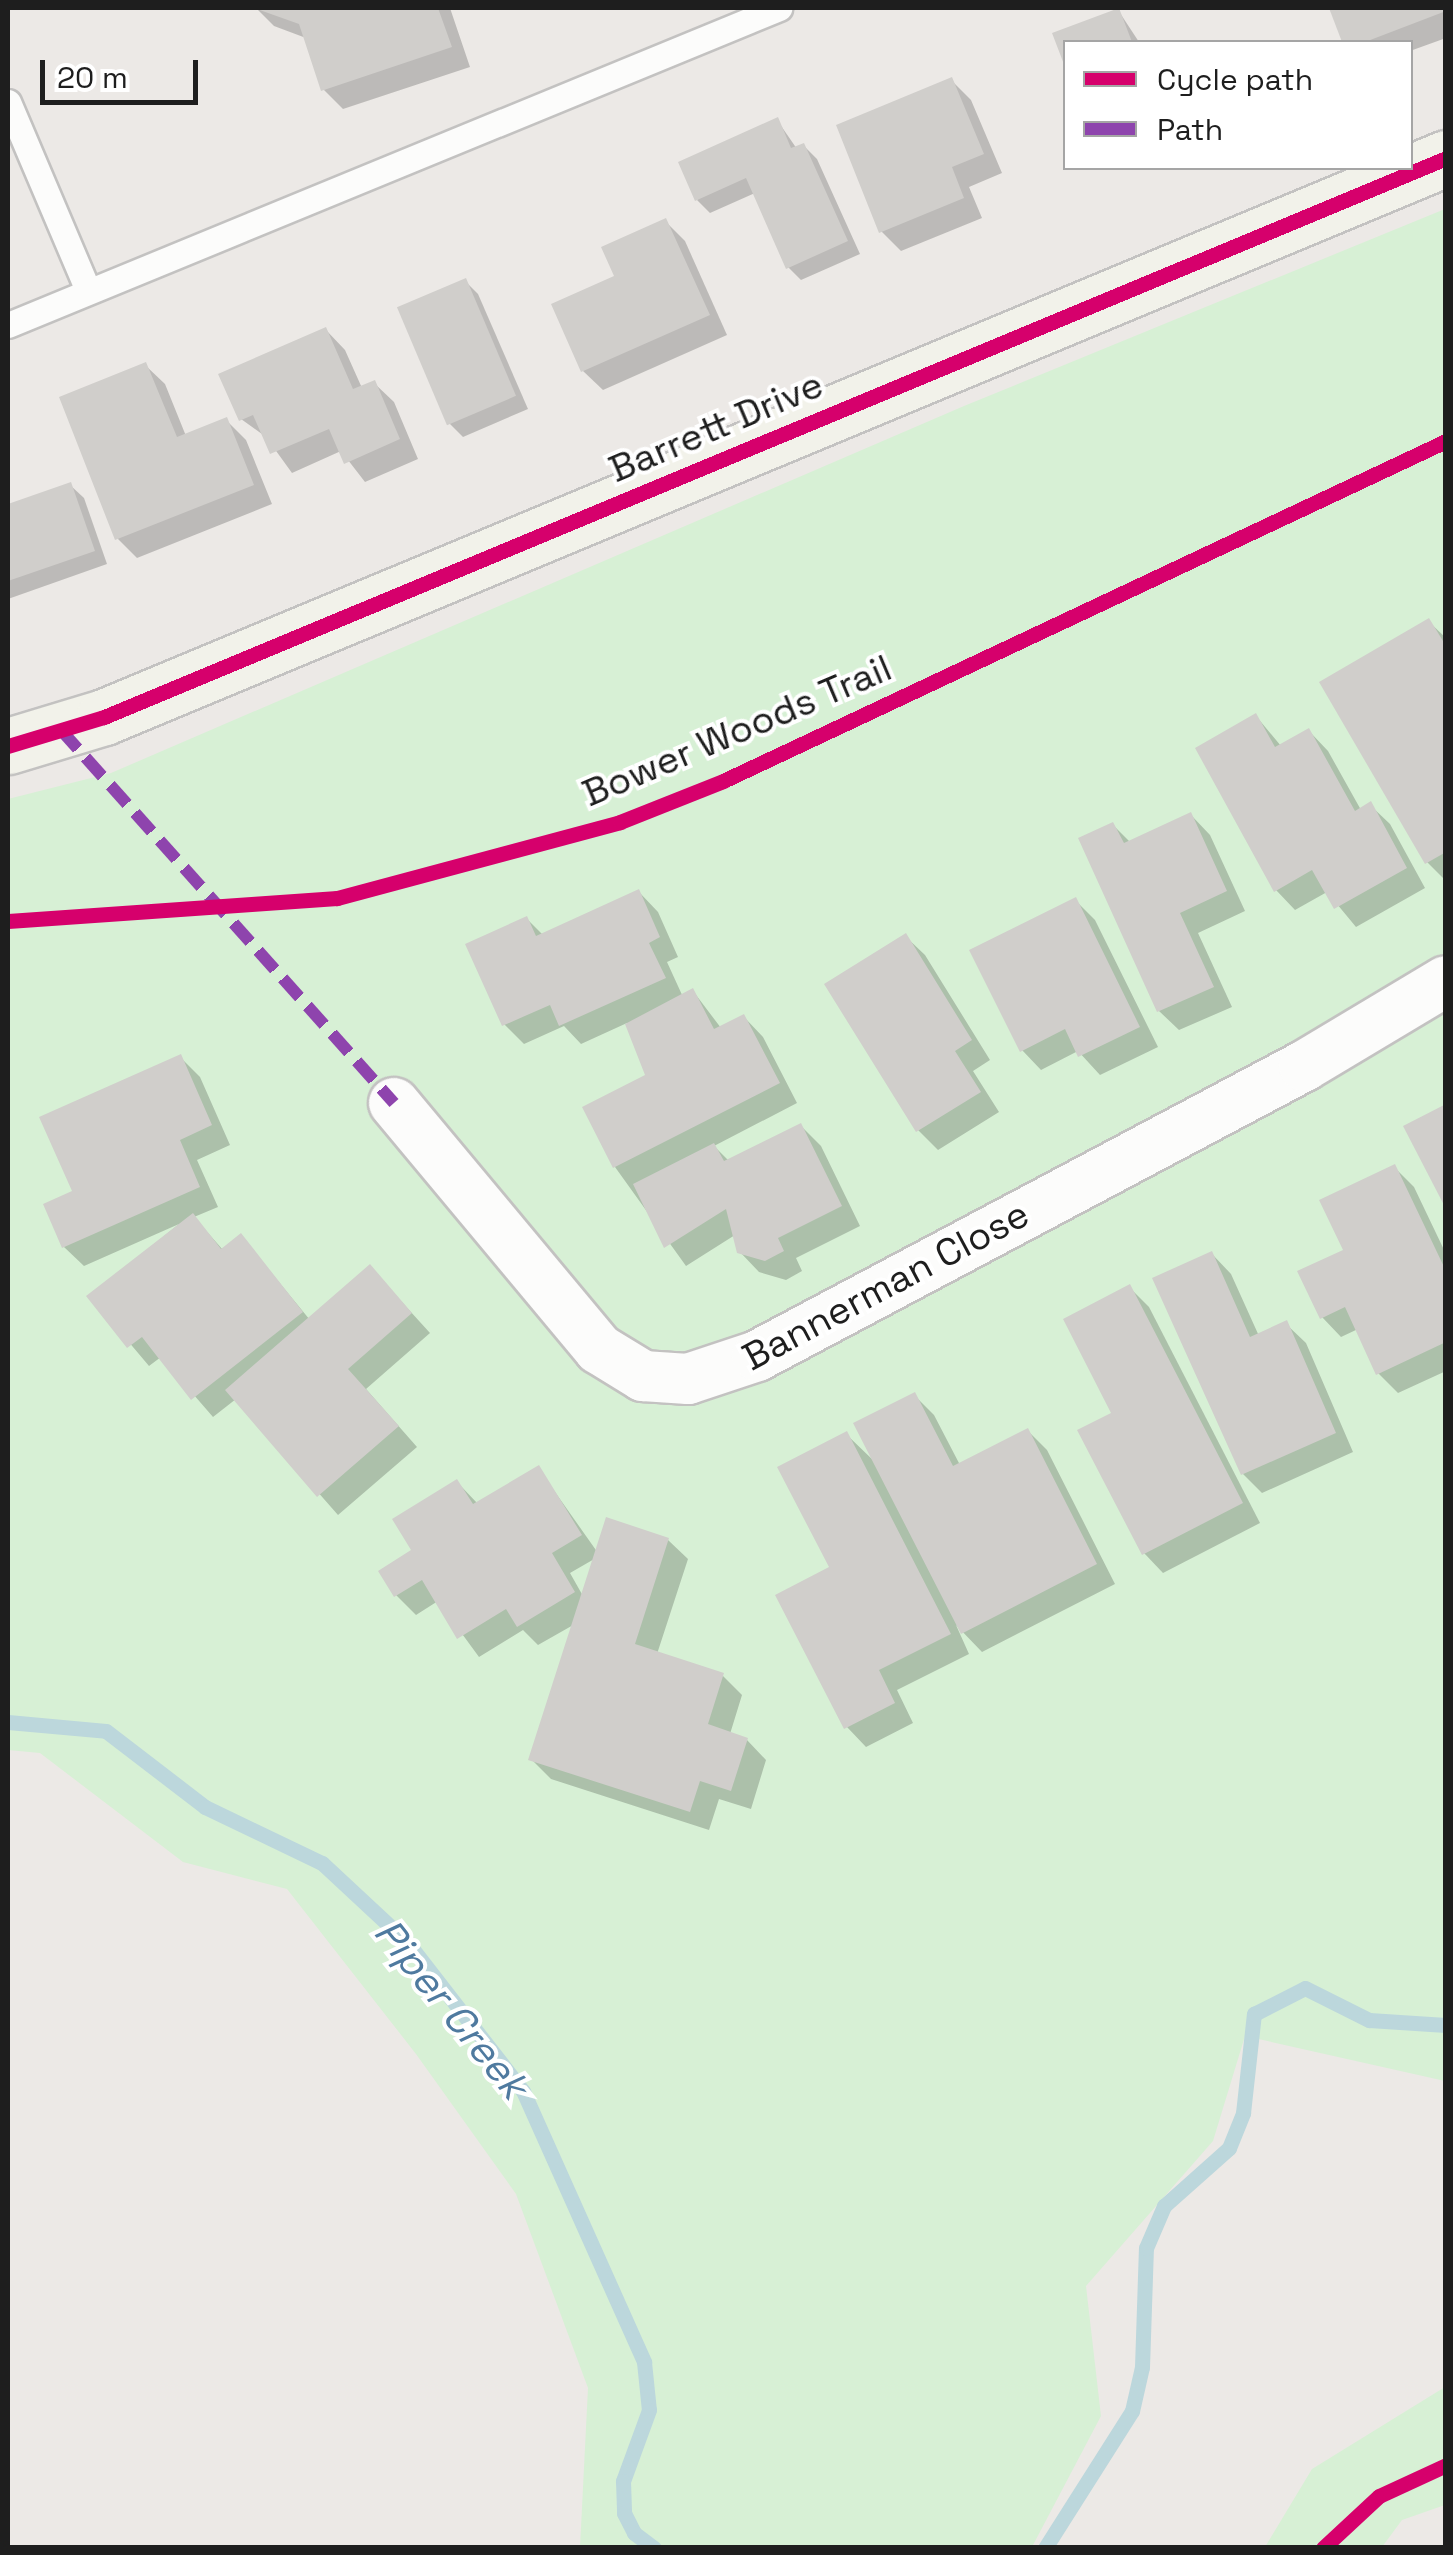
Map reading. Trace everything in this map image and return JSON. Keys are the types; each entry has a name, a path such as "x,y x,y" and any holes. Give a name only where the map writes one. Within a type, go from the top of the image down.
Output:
{"street":[{"name":"Barrett Drive","path":"8,746 104,717 1446,158"},
{"name":"Bannerman Close","path":"394,1103 599,1349 643,1376 688,1379 757,1356 1321,1057 1446,981"}],"lane":[{"path":"8,325 87,288 779,8"},
{"path":"8,102 87,288"}],"green space":[{"path":"1445,209 1445,2081 1245,2036 1213,2141 1086,2286 1101,2416 1032,2547 580,2547 588,2388 516,2194 416,2054 287,1889 183,1862 40,1753 8,1750 8,799 111,773 964,406"},
{"path":"1445,2387 1445,2505 1402,2520 1382,2547 1265,2547 1312,2469"}],"building":[{"path":"254,8 438,8 452,47 321,91 299,24"},
{"path":"1119,8 1131,40 1063,40 1063,62 1052,33"},
{"path":"1329,8 1446,8 1370,40 1341,40"},
{"path":"952,77 984,154 952,167 964,198 879,233 836,125"},
{"path":"778,117 791,148 804,143 848,241 786,269 746,178 695,201 678,162"},
{"path":"666,218 710,315 581,372 551,304 614,276 601,247"},
{"path":"466,278 516,396 447,425 397,307"},
{"path":"326,327 353,389 375,380 400,439 344,464 329,429 270,454 253,415 239,421 218,374"},
{"path":"146,362 177,437 227,417 254,485 115,540 59,397"},
{"path":"71,482 95,551 8,581 8,504"},
{"path":"1429,618 1446,646 1446,852 1425,864 1319,682"},
{"path":"1256,713 1275,747 1309,728 1355,811 1371,801 1407,868 1334,909 1312,870 1274,892 1195,748"},
{"path":"1191,812 1227,891 1180,913 1214,987 1157,1012 1078,838 1113,822 1124,843"},
{"path":"639,889 660,937 649,943 666,978 559,1026 550,1005 502,1026 465,944 527,916 536,936"},
{"path":"1076,897 1140,1027 1078,1057 1065,1029 1020,1052 969,950"},
{"path":"906,933 972,1040 955,1051 981,1092 916,1132 824,984"},
{"path":"693,988 714,1029 744,1014 780,1083 613,1168 582,1107 645,1075 625,1024"},
{"path":"181,1054 212,1125 180,1140 200,1187 62,1248 43,1204 72,1191 39,1117"},
{"path":"1446,1104 1446,1209 1403,1126"},
{"path":"801,1123 842,1206 778,1238 784,1251 765,1261 737,1253 726,1209 664,1248 633,1184 714,1143 724,1161"},
{"path":"1395,1164 1446,1271 1446,1342 1376,1375 1345,1307 1320,1319 1297,1271 1343,1250 1319,1200"},
{"path":"193,1213 221,1249 241,1233 303,1312 191,1400 142,1337 127,1348 86,1296"},
{"path":"1212,1251 1250,1337 1287,1320 1336,1433 1241,1475 1152,1278"},
{"path":"370,1264 412,1313 348,1369 399,1426 317,1497 225,1390"},
{"path":"1130,1284 1243,1503 1142,1555 1077,1430 1111,1413 1063,1319"},
{"path":"915,1392 953,1466 1028,1428 1097,1564 961,1634 853,1423"},
{"path":"847,1431 951,1634 879,1670 895,1703 844,1729 775,1595 829,1567 777,1467"},
{"path":"539,1465 582,1535 552,1553 575,1592 517,1627 506,1609 457,1639 422,1580 394,1597 378,1571 411,1550 392,1519 457,1479 473,1504"},
{"path":"606,1517 669,1538 635,1644 724,1673 708,1724 748,1738 731,1791 700,1781 690,1812 528,1760"}],"waterway":[{"name":"Piper Creek","path":"8,1722 106,1731 205,1807 322,1863 408,1943 523,2091 644,2362 649,2410 623,2481 624,2513 634,2533 654,2548"},
{"name":"Piper Creek","path":"1045,2548 1132,2411 1142,2367 1146,2248 1164,2206 1229,2148 1243,2113 1254,2014 1305,1988 1369,2020 1446,2025"}],"marked path":[{"path":"61,730 394,1103"}],"cycle path":[{"path":"8,746 104,717 1446,158"},
{"name":"Bower Woods Trail","path":"8,921 337,898 620,822 723,781 1446,441"},
{"path":"1323,2548 1379,2496 1446,2465"}]}
